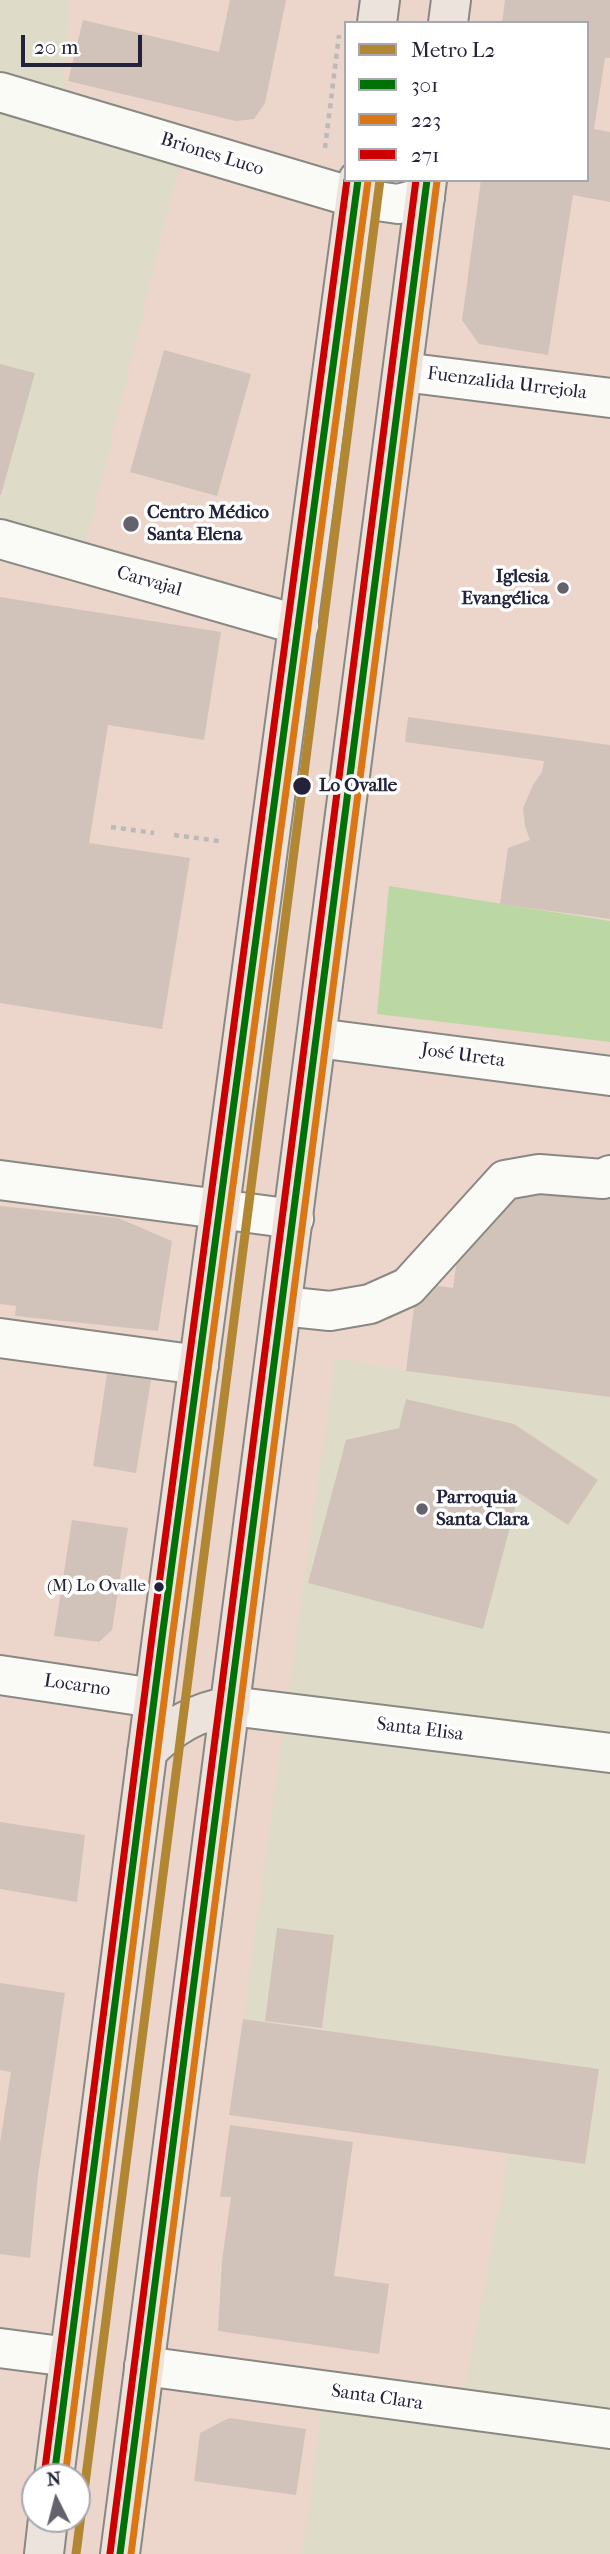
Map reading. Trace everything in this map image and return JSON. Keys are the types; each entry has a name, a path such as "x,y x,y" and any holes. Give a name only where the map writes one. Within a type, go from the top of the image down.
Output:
{"main road":[{"path":"377,21 380,0"},
{"path":"448,21 451,0"},
{"path":"56,2463 154,1698 357,189"},
{"path":"120,2554 426,189"},
{"path":"147,1752 165,1733 188,1717 209,1709 231,1706"},
{"path":"44,2554 46,2533"}],"street":[{"name":"Briones Luco","path":"0,92 357,189 398,204 426,189"},
{"name":"Fuenzalida Urrejola","path":"403,372 610,398"},
{"name":"Carvajal","path":"0,539 299,625"},
{"name":"José Ureta","path":"317,1038 610,1076"},
{"path":"282,1306 330,1311 370,1304 408,1287 505,1180 539,1174 603,1179 610,1175"},
{"path":"0,1180 294,1219"},
{"path":"0,1338 199,1365"},
{"name":"Locarno","path":"0,1675 154,1698"},
{"name":"Santa Elisa","path":"231,1706 610,1753"},
{"path":"0,2348 69,2357"},
{"name":"Santa Clara","path":"144,2366 610,2429"}],"path":[{"path":"111,827 154,833"},
{"path":"174,835 219,841"}],"shaded area":[{"path":"70,0 610,0 610,1397 406,1371 335,1358 243,2019 599,2069 585,2164 509,2154 459,2420 322,2406 302,2554 0,2554 0,562 76,583 189,126 63,88"}],"green space":[{"path":"389,886 610,921 610,1042 377,1014"}],"building":[{"path":"230,0 286,0 265,103 254,119 236,121 68,81 83,20 219,52"},
{"path":"505,0 610,0 610,58 605,58 594,129 610,132 610,202 573,195 548,355 479,344 462,320 481,182 589,182 589,21 502,21"},
{"path":"164,350 251,374 217,496 130,472"},
{"path":"0,364 35,373 1,495 0,495"},
{"path":"0,597 221,632 204,740 108,725 89,843 190,858 162,1029 0,1003"},
{"path":"408,717 610,745 610,919 500,904 508,848 530,840 523,808 542,772 544,761 405,742"},
{"path":"512,1185 610,1197 610,1397 406,1371 417,1283 453,1288 461,1231"},
{"path":"0,1206 118,1218 172,1241 158,1331 15,1316 16,1306 0,1304"},
{"path":"107,1374 151,1380 136,1473 93,1466"},
{"name":"Parroquia Santa Clara","path":"406,1399 514,1424 598,1480 568,1525 519,1493 483,1629 308,1583 346,1440 399,1428"},
{"path":"72,1520 128,1528 112,1630 99,1642 54,1636"},
{"path":"0,1822 85,1835 77,1902 0,1889"},
{"path":"277,1928 334,1935 322,2028 265,2021"},
{"path":"0,1983 65,1993 38,2175 30,2258 0,2254 0,2143 11,2072 0,2070"},
{"path":"243,2019 599,2069 585,2164 229,2115"},
{"path":"230,2125 353,2142 334,2276 389,2284 379,2354 218,2331 222,2260 231,2197 220,2197"},
{"path":"229,2418 306,2429 296,2495 194,2481 200,2433"}],"metro line":[{"name":"L2","path":"76,2554 380,182"}],"transit line":[{"name":"271","path":"46,2463 153,1629 347,182"},
{"name":"301","path":"56,2463 163,1630 358,182"},
{"name":"223","path":"67,2463 173,1631 368,182"},
{"name":"271","path":"110,2553 416,182"},
{"name":"301","path":"120,2554 427,182"},
{"name":"223","path":"131,2554 437,182"}],"place":[{"name":"Centro Médico Santa Elena","path":"131,524"},
{"name":"Iglesia Evangélica","path":"563,588"},
{"name":"Lo Ovalle","path":"302,786"},
{"name":"Parroquia Santa Clara","path":"422,1509"},
{"name":"(M) Lo Ovalle","path":"159,1587"}]}
